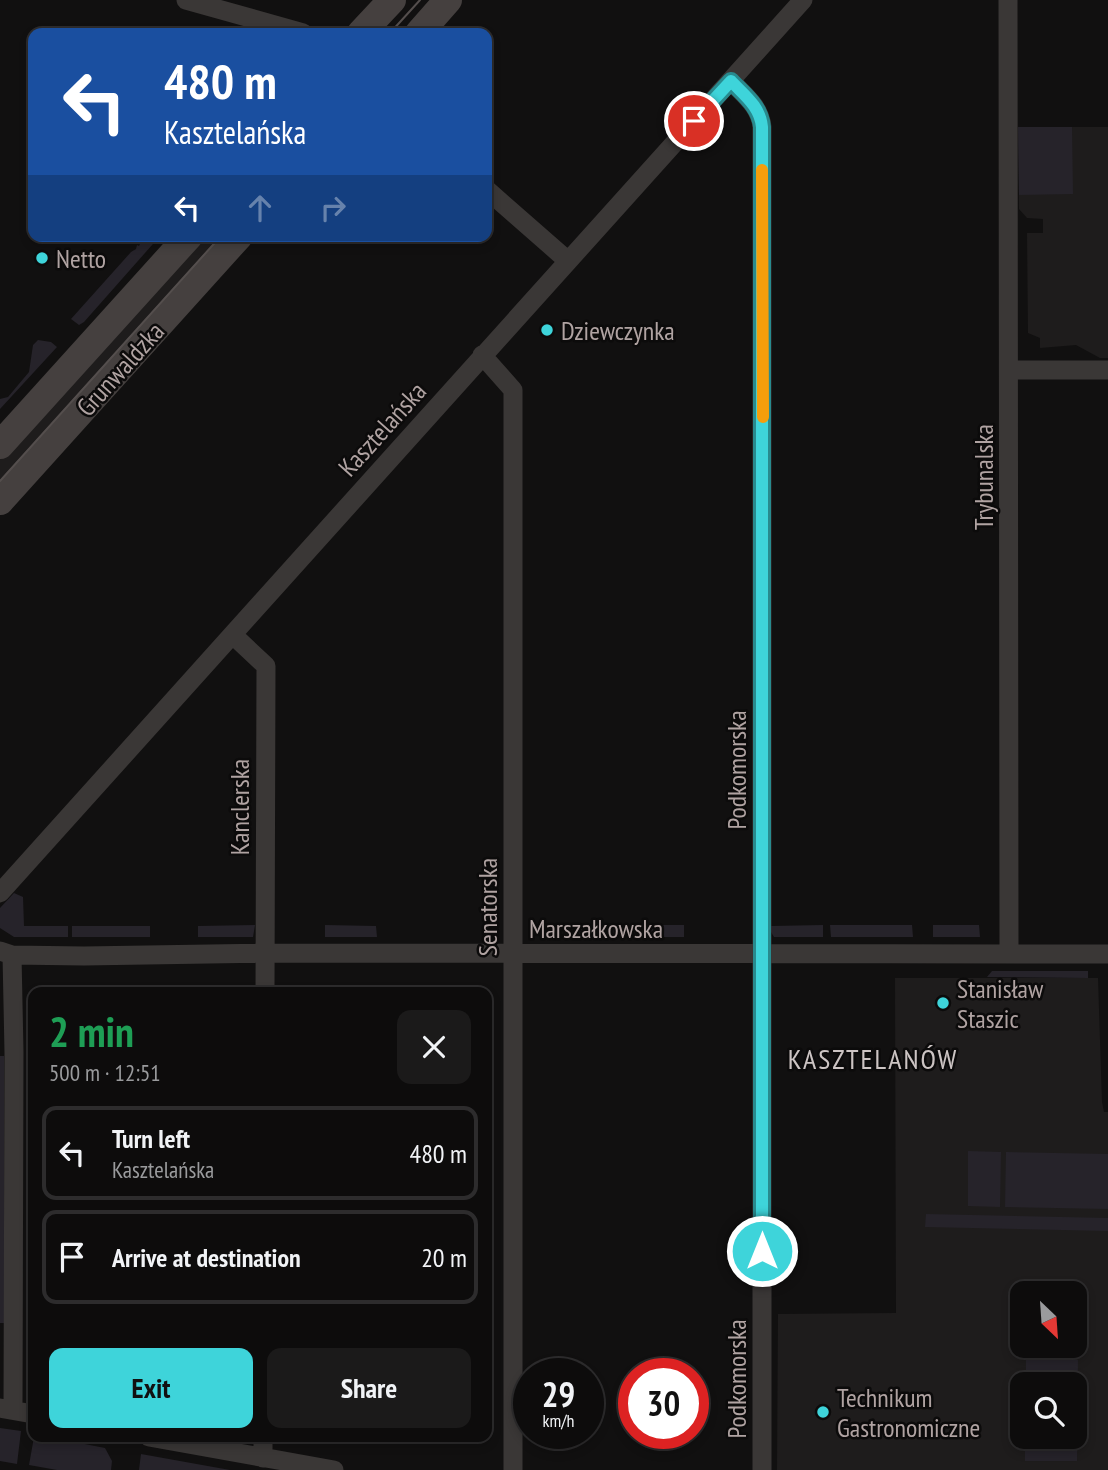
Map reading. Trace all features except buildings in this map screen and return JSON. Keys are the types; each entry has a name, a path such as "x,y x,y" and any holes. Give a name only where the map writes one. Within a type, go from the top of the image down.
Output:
{"street":[{"path":"186,0 285,28"},
{"path":"366,28 392,0"},
{"path":"423,28 448,0"},
{"name":"Kasztelańska","path":"0,893 803,0"},
{"name":"Trybunalska","path":"1008,0 1009,954"},
{"name":"Podkomorska","path":"731,81 756,106 762,127 762,1470"},
{"path":"492,194 568,261"},
{"name":"Grunwaldzka","path":"0,445 184,242"},
{"name":"Grunwaldzka","path":"0,500 234,242"},
{"name":"Senatorska","path":"482,355 513,390 513,1470"},
{"path":"1009,370 1108,370"},
{"name":"Kanclerska","path":"233,635 266,666 265,987"},
{"path":"6,953 14,1052 6,1409 28,1413"},
{"name":"Marszałkowska","path":"6,953 1108,954"},
{"path":"176,1442 293,1466 334,1470"},
{"path":"263,1442 263,1458"}],"shaded area":[{"path":"1018,127 1108,127 1108,358 1100,358 1076,345 1040,348 1040,338 1028,333 1027,233 1043,233 1043,219 1027,218 1019,209"},
{"path":"1018,127 1072,127 1073,194 1019,195"},
{"path":"141,242 155,242 84,322 79,325 71,319 137,245"},
{"path":"196,242 222,242 0,488 0,458"},
{"path":"38,340 51,342 57,347 0,409 0,399 8,397 29,372 33,345"},
{"path":"14,893 23,897 24,926 68,926 68,937 14,937 0,928 0,908"},
{"path":"255,925 253,937 198,937 198,926"},
{"path":"325,925 376,926 377,937 325,937"},
{"path":"579,925 684,925 684,937 579,937"},
{"path":"823,925 823,937 774,937 771,932 771,926"},
{"path":"830,925 912,925 913,937 831,937"},
{"path":"933,925 979,925 980,937 933,937"},
{"path":"72,926 150,926 150,937 72,937"},
{"path":"992,971 1088,971 1088,978 987,977"},
{"path":"895,978 1098,978 1102,1102 1104,1112 1108,1112 1108,1470 777,1470 778,1314 896,1313"},
{"path":"0,1056 4,1056 4,1323 0,1323"},
{"path":"968,1151 1001,1152 1000,1207 968,1206"},
{"path":"1006,1152 1108,1154 1108,1209 1005,1207"},
{"path":"926,1214 1108,1218 1108,1231 925,1227"},
{"path":"1026,1359 1078,1360 1078,1372 1026,1372"},
{"path":"0,1428 21,1431 17,1464 0,1461"},
{"path":"33,1442 74,1442 105,1448 112,1461 111,1470 57,1470 29,1465"},
{"path":"1025,1449 1077,1449 1077,1461 1025,1461"},
{"path":"141,1454 230,1470 139,1470"}],"tram line":[{"path":"395,28 420,0"},
{"path":"0,481 216,242"}],"slow traffic":[{"path":"762,170 763,417"}],"place":[{"name":"Netto","path":"42,258"},
{"name":"Dziewczynka","path":"547,330"},
{"name":"Stanisław Staszic","path":"943,1003"},
{"name":"Technikum Gastronomiczne","path":"823,1412"}],"district":[{"name":"KASZTELANÓW","path":"873,1058"}],"route":[{"path":"694,121 731,81 756,106 762,127 762,1251"}]}
